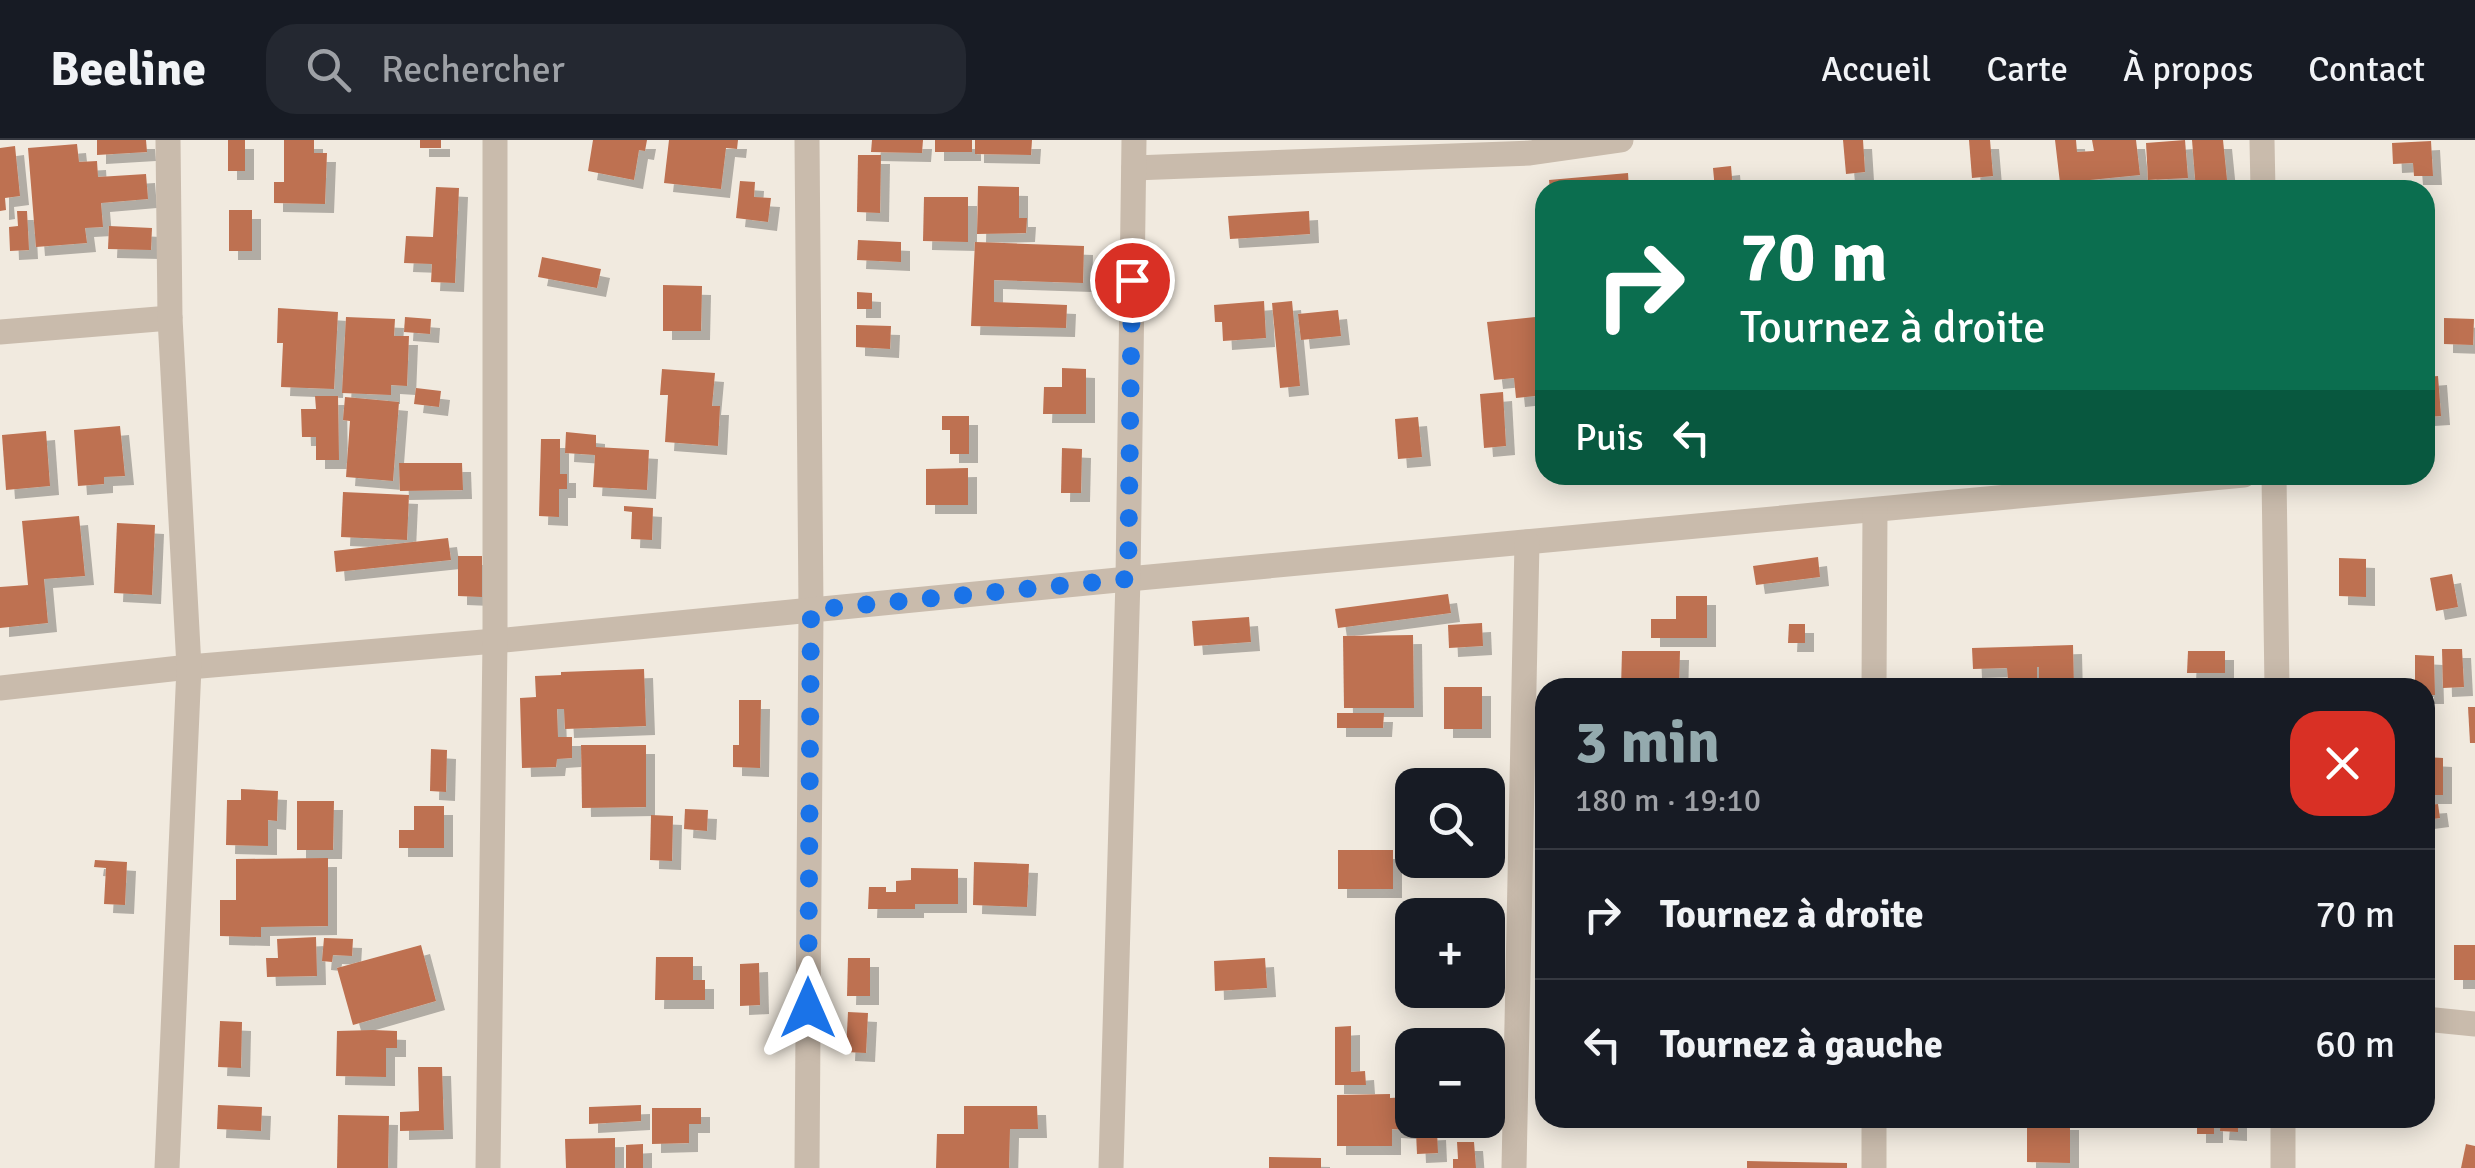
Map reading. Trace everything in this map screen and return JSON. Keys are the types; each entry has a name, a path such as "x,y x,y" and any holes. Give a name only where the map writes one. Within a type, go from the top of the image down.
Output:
{"street":[{"path":"167,1168 189,667 170,318 168,140"},
{"path":"488,1168 495,641 495,140"},
{"path":"807,140 811,610 808,1168"},
{"path":"1111,1168 1128,579 1134,140"},
{"path":"1134,168 1621,140"},
{"path":"2262,140 2264,180"},
{"path":"0,332 170,318"},
{"path":"0,688 189,667 2139,485"},
{"path":"2274,485 2277,678"},
{"path":"1874,678 1875,510"},
{"path":"1514,1168 1526,542"},
{"path":"2435,1020 2475,1024"},
{"path":"1874,1128 1874,1168"},
{"path":"2283,1128 2284,1168"}],"building":[{"path":"97,140 146,140 147,152 97,155"},
{"path":"228,140 245,140 245,171 228,171"},
{"path":"284,140 314,140 314,153 327,153 325,204 274,203 274,182 284,182"},
{"path":"420,140 441,140 441,148 420,148"},
{"path":"593,140 647,140 645,151 639,150 634,180 588,171"},
{"path":"669,140 738,140 737,149 726,148 721,189 664,183"},
{"path":"872,140 923,140 922,153 871,152"},
{"path":"935,140 972,140 972,152 935,152"},
{"path":"975,140 1032,140 1031,155 975,154"},
{"path":"1843,140 1863,140 1865,172 1846,174"},
{"path":"1969,140 1990,140 1993,176 1972,178"},
{"path":"2055,140 2076,140 2077,152 2094,151 2092,140 2136,140 2140,175 2060,180"},
{"path":"2185,140 2188,178 2148,180 2146,143"},
{"path":"2192,140 2223,140 2227,180 2195,180"},
{"path":"2431,141 2433,176 2414,176 2413,163 2393,164 2392,143"},
{"path":"77,144 79,162 97,161 98,177 146,174 148,199 101,203 103,227 85,228 87,243 36,247 28,148"},
{"path":"15,146 20,196 5,198 6,210 0,211 0,148"},
{"path":"858,155 881,155 880,213 857,212"},
{"path":"1731,166 1732,180 1714,180 1713,168"},
{"path":"1628,173 1628,180 1549,180"},
{"path":"740,181 755,182 754,197 771,198 768,222 736,218"},
{"path":"978,186 1019,187 1019,218 1027,218 1026,233 977,234"},
{"path":"436,187 459,188 455,283 431,282 432,264 404,263 406,236 433,237"},
{"path":"924,197 968,197 968,242 923,241"},
{"path":"229,210 252,210 252,251 229,251"},
{"path":"17,211 27,211 29,250 10,251 9,227 18,226"},
{"path":"1309,211 1310,234 1230,239 1228,216"},
{"path":"109,226 152,228 151,250 108,249"},
{"path":"858,240 901,242 901,262 857,260"},
{"path":"975,242 1084,246 1083,283 994,280 994,302 1067,305 1066,328 971,326"},
{"path":"542,257 601,269 597,288 538,277"},
{"path":"663,285 702,286 701,331 663,331"},
{"path":"857,292 872,293 872,309 857,309"},
{"path":"1264,301 1266,338 1223,341 1222,322 1215,322 1214,305"},
{"path":"1292,301 1300,386 1280,388 1272,303"},
{"path":"278,308 338,312 334,389 281,387 283,343 277,343"},
{"path":"1338,310 1341,336 1301,340 1298,314"},
{"path":"346,317 395,319 394,336 409,336 407,386 391,385 391,395 342,393"},
{"path":"405,317 431,319 430,334 404,332"},
{"path":"1535,317 1535,396 1516,398 1514,378 1494,380 1487,322"},
{"path":"2444,318 2474,319 2473,345 2444,344"},
{"path":"856,325 891,326 890,349 856,347"},
{"path":"1062,368 1086,369 1086,414 1043,414 1044,387 1062,387"},
{"path":"662,369 715,373 712,406 720,406 718,446 665,442 668,395 660,395"},
{"path":"2438,376 2441,416 2435,416"},
{"path":"416,388 441,391 439,407 414,404"},
{"path":"1503,392 1506,446 1484,448 1480,394"},
{"path":"315,396 338,396 339,460 316,460 316,437 302,437 301,409 316,409"},
{"path":"345,397 399,402 393,481 346,477 350,421 343,420"},
{"path":"942,416 969,416 969,454 950,454 950,430 942,430"},
{"path":"1418,417 1422,457 1398,459 1395,419"},
{"path":"120,426 125,476 104,477 104,484 78,486 74,430"},
{"path":"46,431 50,486 6,490 2,435"},
{"path":"566,432 596,435 596,447 649,450 647,490 593,487 595,455 565,453"},
{"path":"541,439 560,439 560,474 567,474 567,489 559,489 559,517 539,516"},
{"path":"1062,448 1082,449 1081,493 1061,493"},
{"path":"399,463 462,463 463,490 400,491"},
{"path":"968,468 968,505 926,505 926,469"},
{"path":"343,492 409,495 407,540 341,537"},
{"path":"624,506 653,508 652,540 631,539 632,512 624,511"},
{"path":"79,516 85,576 44,579 48,623 0,628 0,587 28,585 22,521"},
{"path":"117,523 155,525 152,595 114,593"},
{"path":"448,538 451,560 336,572 334,551"},
{"path":"458,556 482,556 482,597 458,596"},
{"path":"1818,557 1820,577 1756,585 1753,566"},
{"path":"2339,558 2366,559 2366,597 2339,596"},
{"path":"2452,574 2458,607 2436,611 2430,578"},
{"path":"1448,594 1451,613 1338,628 1335,609"},
{"path":"1676,596 1707,596 1707,638 1651,638 1651,619 1676,619"},
{"path":"1249,617 1251,642 1194,646 1192,621"},
{"path":"1482,623 1483,646 1449,648 1448,625"},
{"path":"1789,624 1805,624 1805,643 1788,643"},
{"path":"1413,635 1414,708 1344,708 1343,636"},
{"path":"2073,645 2074,678 2039,678 2039,667 2037,678 2008,678 2007,668 1973,669 1972,648"},
{"path":"2442,649 2462,649 2464,687 2443,688"},
{"path":"1622,651 1680,651 1679,678 1621,678"},
{"path":"2188,651 2225,651 2225,673 2187,673"},
{"path":"2415,655 2434,656 2435,678 2415,678"},
{"path":"644,669 646,726 565,729 564,709 557,709 558,737 572,737 572,758 557,759 556,767 522,768 520,698 536,697 535,676"},
{"path":"1444,687 1482,687 1482,729 1444,729"},
{"path":"739,700 761,700 760,768 733,767 733,745 739,745"},
{"path":"2468,707 2475,707 2475,743 2470,743"},
{"path":"1337,713 1384,713 1383,728 1337,728"},
{"path":"581,745 646,745 646,807 582,808"},
{"path":"431,749 447,750 446,792 430,791"},
{"path":"2435,758 2443,758 2443,795 2435,795"},
{"path":"241,789 278,791 277,821 268,820 268,846 226,845 227,800 241,800"},
{"path":"297,801 334,801 333,850 297,850"},
{"path":"414,806 444,806 444,848 399,848 399,830 414,830"},
{"path":"685,809 708,810 707,831 684,829"},
{"path":"651,815 673,816 672,861 650,860"},
{"path":"1338,850 1393,850 1393,889 1338,889"},
{"path":"328,858 328,926 261,927 261,937 220,936 220,900 236,900 236,859"},
{"path":"95,860 127,862 125,905 104,904 106,868 94,867"},
{"path":"974,862 1029,864 1027,907 973,905"},
{"path":"911,868 958,869 958,904 868,909 869,887 886,887 886,892 896,892 896,881 911,880"},
{"path":"316,937 317,976 267,977 266,958 278,958 277,939"},
{"path":"324,938 353,939 352,956 333,955 332,962 322,961"},
{"path":"421,945 436,1001 353,1025 337,968"},
{"path":"2454,945 2475,945 2475,980 2454,980"},
{"path":"656,957 693,957 693,980 705,980 705,1000 655,1000"},
{"path":"848,958 870,958 870,996 847,996"},
{"path":"1265,958 1267,988 1215,991 1214,961"},
{"path":"759,963 760,1005 740,1006 740,964"},
{"path":"848,1012 868,1013 866,1053 846,1052"},
{"path":"220,1021 242,1022 241,1068 218,1067"},
{"path":"1351,1026 1351,1072 1365,1071 1366,1085 1335,1085 1335,1027"},
{"path":"337,1031 397,1031 397,1048 386,1048 386,1077 336,1076"},
{"path":"418,1067 442,1067 444,1130 400,1131 400,1112 419,1111"},
{"path":"1390,1094 1390,1098 1395,1098 1392,1146 1337,1146 1337,1095"},
{"path":"218,1105 262,1107 261,1131 217,1129"},
{"path":"641,1105 641,1121 589,1124 589,1107"},
{"path":"964,1106 1037,1106 1038,1129 1010,1129 1009,1168 936,1168 937,1134 964,1134"},
{"path":"652,1108 701,1108 701,1124 689,1124 689,1143 652,1144"},
{"path":"338,1115 389,1116 388,1168 337,1168"},
{"path":"2027,1128 2070,1128 2070,1163 2027,1162"},
{"path":"2197,1128 2214,1128 2214,1134 2197,1134"},
{"path":"2220,1128 2238,1128 2238,1132"},
{"path":"615,1138 615,1168 566,1168 565,1139"},
{"path":"1416,1138 1437,1138 1438,1153 1417,1154"},
{"path":"1457,1142 1474,1142 1476,1168 1453,1168 1453,1159 1458,1159"},
{"path":"643,1144 643,1168 626,1168 626,1145"},
{"path":"2466,1144 2475,1146 2475,1168 2461,1168"},
{"path":"1269,1157 1321,1158 1321,1168 1269,1168"},
{"path":"1747,1161 1847,1163 1847,1168 1747,1168"}],"route":[{"path":"808,1008 811,610 1128,579 1132,280"}]}
